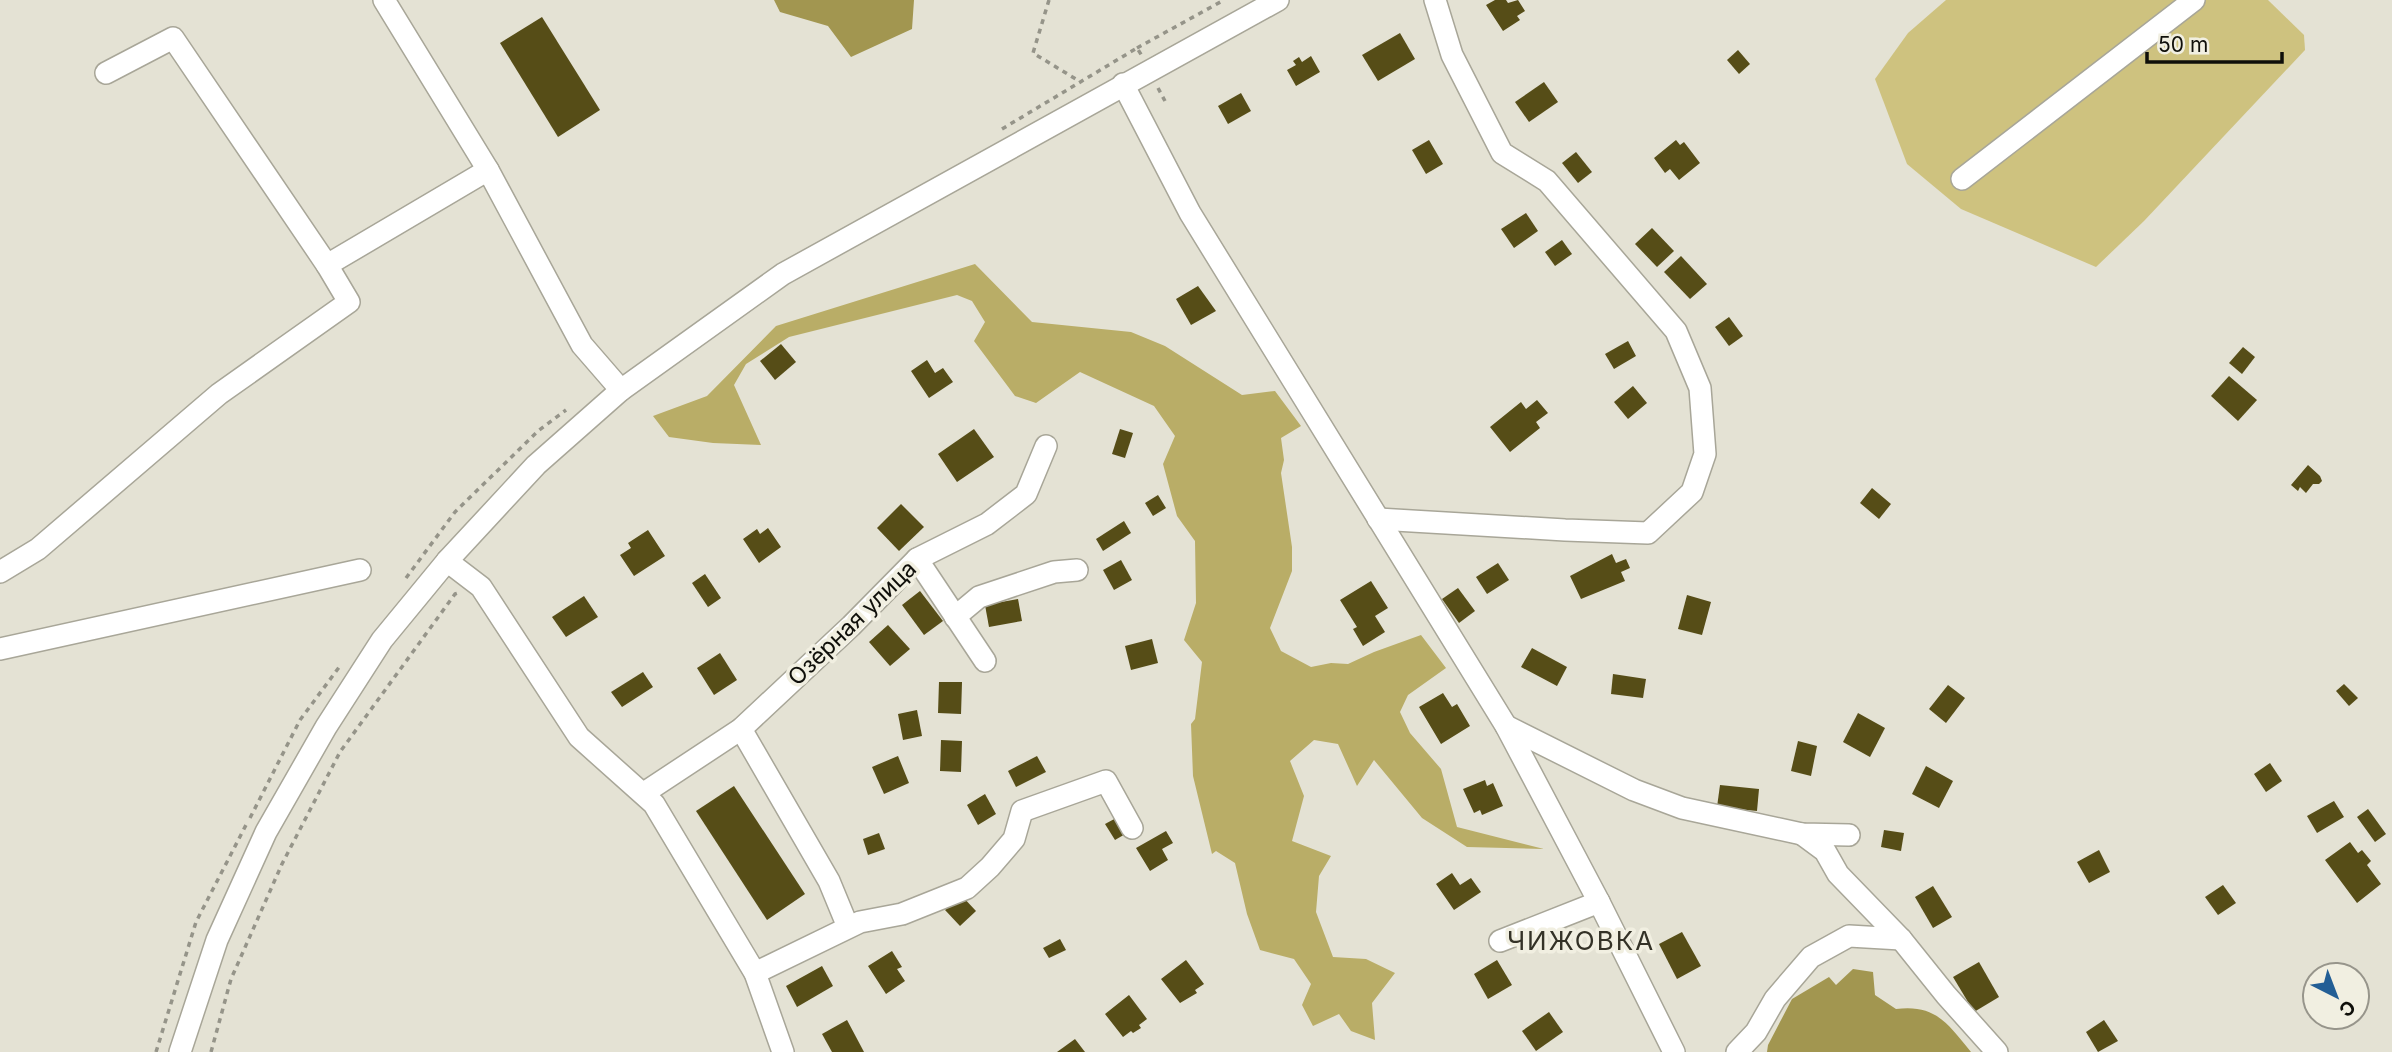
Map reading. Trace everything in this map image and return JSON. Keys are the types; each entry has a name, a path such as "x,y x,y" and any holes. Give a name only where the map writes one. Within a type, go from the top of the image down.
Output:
{"street":[{"path":"384,0 488,170 582,345 621,390"},
{"path":"180,1052 217,940 266,831 326,727 382,640 447,561 536,466 621,390 783,274 1278,0"},
{"path":"1378,519 1648,533 1692,492 1705,454 1700,388 1676,331 1547,181 1502,153 1452,55 1435,0"},
{"path":"1962,179 2194,0"},
{"path":"0,572 38,549 219,394 349,302 327,265 173,38 106,73"},
{"path":"1123,84 1191,213 1506,726 1674,1052"},
{"path":"327,265 488,170"},
{"name":"Озёрная улица","path":"644,793 741,729 851,626 917,559 987,524 1026,494 1046,446"},
{"path":"917,559 985,661"},
{"path":"447,561 481,587 579,737 654,804 755,973 783,1052"},
{"path":"0,649 360,570"},
{"path":"955,617 979,597 1054,572 1077,570"},
{"path":"1506,726 1634,790 1682,808 1802,834 1849,835"},
{"path":"741,729 829,881 848,927"},
{"path":"755,973 860,922 902,914 967,888 1014,839 1022,811 1106,781 1132,828"},
{"path":"1802,834 1825,851 1838,874 1901,939 1997,1052"},
{"path":"1500,941 1599,902"},
{"path":"1737,1052 1756,1032 1775,999 1811,957 1849,936 1901,939"}],"path":[{"path":"1049,0 1033,53 1080,81 1092,103"},
{"path":"998,131 1080,81 1224,0"},
{"path":"1137,48 1165,101"},
{"path":"406,578 455,512 538,431 569,408"},
{"path":"211,1052 231,979 282,863 340,752 455,594 481,587"},
{"path":"156,1052 196,922 300,720 341,665"}],"shaded area":[{"path":"774,0 914,0 912,29 851,57 828,26 780,12"},
{"path":"1946,0 2268,0 2304,35 2305,50 2144,221 2096,267 1961,209 1907,164 1875,79 1908,33"},
{"path":"975,264 1032,322 1131,332 1165,346 1242,395 1275,391 1301,426 1281,438 1284,460 1281,473 1292,547 1292,571 1270,628 1281,651 1311,667 1331,663 1348,664 1421,635 1446,668 1408,695 1400,712 1410,733 1441,769 1457,827 1544,849 1467,847 1422,818 1374,760 1357,786 1338,744 1314,740 1290,761 1304,796 1292,841 1331,856 1319,876 1316,912 1333,957 1366,959 1395,973 1372,1003 1375,1040 1351,1031 1339,1014 1313,1026 1302,1005 1311,984 1294,959 1260,950 1247,914 1235,863 1216,851 1212,854 1193,776 1191,724 1195,719 1202,662 1184,640 1196,603 1195,541 1177,516 1163,464 1175,436 1154,406 1080,372 1036,403 1015,396 974,341 985,322 972,301 957,295 789,337 746,364 734,385 761,445 713,443 669,437 653,416 707,396 776,326"},
{"path":"1853,969 1873,972 1875,995 1896,1009 1921,1010 1940,1018 1971,1052 1767,1052 1792,999 1829,977 1836,985"}],"building":[{"path":"1495,0 1506,0 1508,3 1518,0 1525,11 1517,16 1520,20 1503,31 1486,5"},
{"path":"542,17 600,110 558,137 500,43"},
{"path":"1400,33 1415,59 1378,81 1362,55"},
{"path":"1738,50 1750,64 1739,74 1727,60"},
{"path":"1311,56 1320,72 1296,86 1287,70 1296,65 1293,61 1299,57 1302,62"},
{"path":"1544,82 1558,102 1529,122 1515,102"},
{"path":"1241,93 1251,111 1228,124 1218,106"},
{"path":"1429,140 1443,164 1426,174 1412,150"},
{"path":"1676,140 1680,145 1684,142 1700,163 1679,180 1670,169 1665,173 1654,158"},
{"path":"1576,152 1592,172 1578,183 1562,163"},
{"path":"1526,213 1538,231 1514,248 1501,229"},
{"path":"1652,228 1674,251 1657,267 1635,244"},
{"path":"1562,240 1572,254 1555,266 1545,252"},
{"path":"1681,256 1707,284 1690,299 1664,272"},
{"path":"1198,286 1216,311 1191,325 1176,299"},
{"path":"1729,317 1743,336 1729,346 1715,327"},
{"path":"1628,341 1636,356 1614,369 1605,354"},
{"path":"781,344 796,362 775,380 760,361"},
{"path":"2243,347 2255,357 2242,374 2229,363"},
{"path":"927,360 935,373 943,368 953,382 929,398 911,371"},
{"path":"2229,376 2257,400 2238,421 2211,396"},
{"path":"1633,386 1647,403 1628,419 1614,402"},
{"path":"1537,400 1548,413 1536,422 1540,428 1510,452 1490,427 1521,402 1526,409"},
{"path":"974,429 994,457 957,482 938,454"},
{"path":"1120,429 1133,433 1125,458 1112,454"},
{"path":"2308,465 2322,481 2313,484 2306,493 2300,487 2298,491 2291,485"},
{"path":"1872,488 1891,504 1879,519 1860,503"},
{"path":"1158,495 1166,508 1153,516 1145,503"},
{"path":"901,504 924,527 899,551 877,528"},
{"path":"1124,521 1131,533 1103,551 1096,539"},
{"path":"768,528 781,547 759,563 743,539 757,529 760,534"},
{"path":"648,530 665,556 634,576 620,555 631,548 628,543"},
{"path":"1612,554 1616,563 1626,559 1630,568 1621,572 1625,581 1581,599 1570,576"},
{"path":"1121,560 1132,580 1114,590 1103,570"},
{"path":"1498,563 1509,580 1487,594 1476,577"},
{"path":"705,574 721,598 708,607 692,583"},
{"path":"1371,581 1388,608 1375,616 1385,632 1363,646 1353,629 1357,627 1340,600"},
{"path":"1458,588 1475,611 1459,623 1442,599"},
{"path":"920,591 943,621 924,635 902,605"},
{"path":"1687,595 1711,602 1702,635 1678,629"},
{"path":"584,596 598,617 566,637 552,617"},
{"path":"1018,599 1022,621 989,627 985,605"},
{"path":"888,625 910,649 890,666 869,642"},
{"path":"1152,639 1158,663 1131,670 1125,646"},
{"path":"1532,648 1567,667 1557,686 1521,667"},
{"path":"720,653 737,680 714,695 697,668"},
{"path":"643,672 653,687 622,707 611,692"},
{"path":"1613,674 1646,679 1643,698 1611,694"},
{"path":"939,682 962,682 961,714 938,713"},
{"path":"2344,684 2358,698 2349,706 2336,691"},
{"path":"1948,685 1965,698 1946,723 1929,709"},
{"path":"1443,693 1452,707 1457,704 1470,726 1441,744 1419,707"},
{"path":"917,710 922,736 903,740 898,714"},
{"path":"1858,713 1885,728 1870,757 1843,742"},
{"path":"941,740 962,741 961,772 940,771"},
{"path":"1798,741 1817,746 1811,776 1791,771"},
{"path":"898,756 909,783 884,794 872,767"},
{"path":"1037,756 1046,772 1016,787 1008,771"},
{"path":"2270,763 2282,781 2266,792 2254,774"},
{"path":"1926,766 1953,781 1939,808 1912,794"},
{"path":"1485,780 1487,786 1493,783 1503,806 1482,815 1480,810 1474,813 1463,789"},
{"path":"1720,785 1759,789 1757,811 1717,807"},
{"path":"734,786 805,894 767,920 696,811"},
{"path":"985,794 996,814 978,825 967,805"},
{"path":"2334,801 2344,817 2317,833 2307,816"},
{"path":"2368,809 2386,834 2375,842 2357,817"},
{"path":"1118,817 1127,833 1115,840 1105,824"},
{"path":"1884,830 1904,833 1901,851 1881,847"},
{"path":"1166,831 1173,843 1162,849 1168,860 1150,871 1136,848"},
{"path":"879,833 885,849 868,855 863,839"},
{"path":"2350,842 2358,853 2362,850 2371,861 2367,865 2381,884 2357,903 2325,860"},
{"path":"2099,850 2110,872 2089,883 2077,862"},
{"path":"1452,873 1460,885 1471,878 1481,892 1454,910 1436,884"},
{"path":"2223,885 2236,903 2218,915 2205,897"},
{"path":"1933,886 1952,917 1933,928 1915,897"},
{"path":"961,895 976,911 960,926 945,910"},
{"path":"1682,932 1701,966 1677,979 1659,944"},
{"path":"1060,939 1066,950 1049,958 1043,948"},
{"path":"892,951 902,967 897,969 905,981 886,994 868,966"},
{"path":"1186,960 1204,984 1195,990 1197,993 1180,1003 1161,979"},
{"path":"1497,960 1512,985 1488,999 1474,974"},
{"path":"1979,962 1999,997 1974,1012 1953,977"},
{"path":"822,966 833,986 797,1007 786,986"},
{"path":"1129,995 1147,1019 1139,1025 1141,1028 1123,1037 1105,1014"},
{"path":"1549,1012 1563,1032 1536,1051 1522,1031"},
{"path":"847,1020 864,1052 832,1052 822,1034"},
{"path":"2104,1020 2118,1041 2098,1052 2086,1032"},
{"path":"1075,1039 1085,1052 1057,1052"}],"district":[{"name":"ЧИЖОВКА","path":"1581,940"}]}
